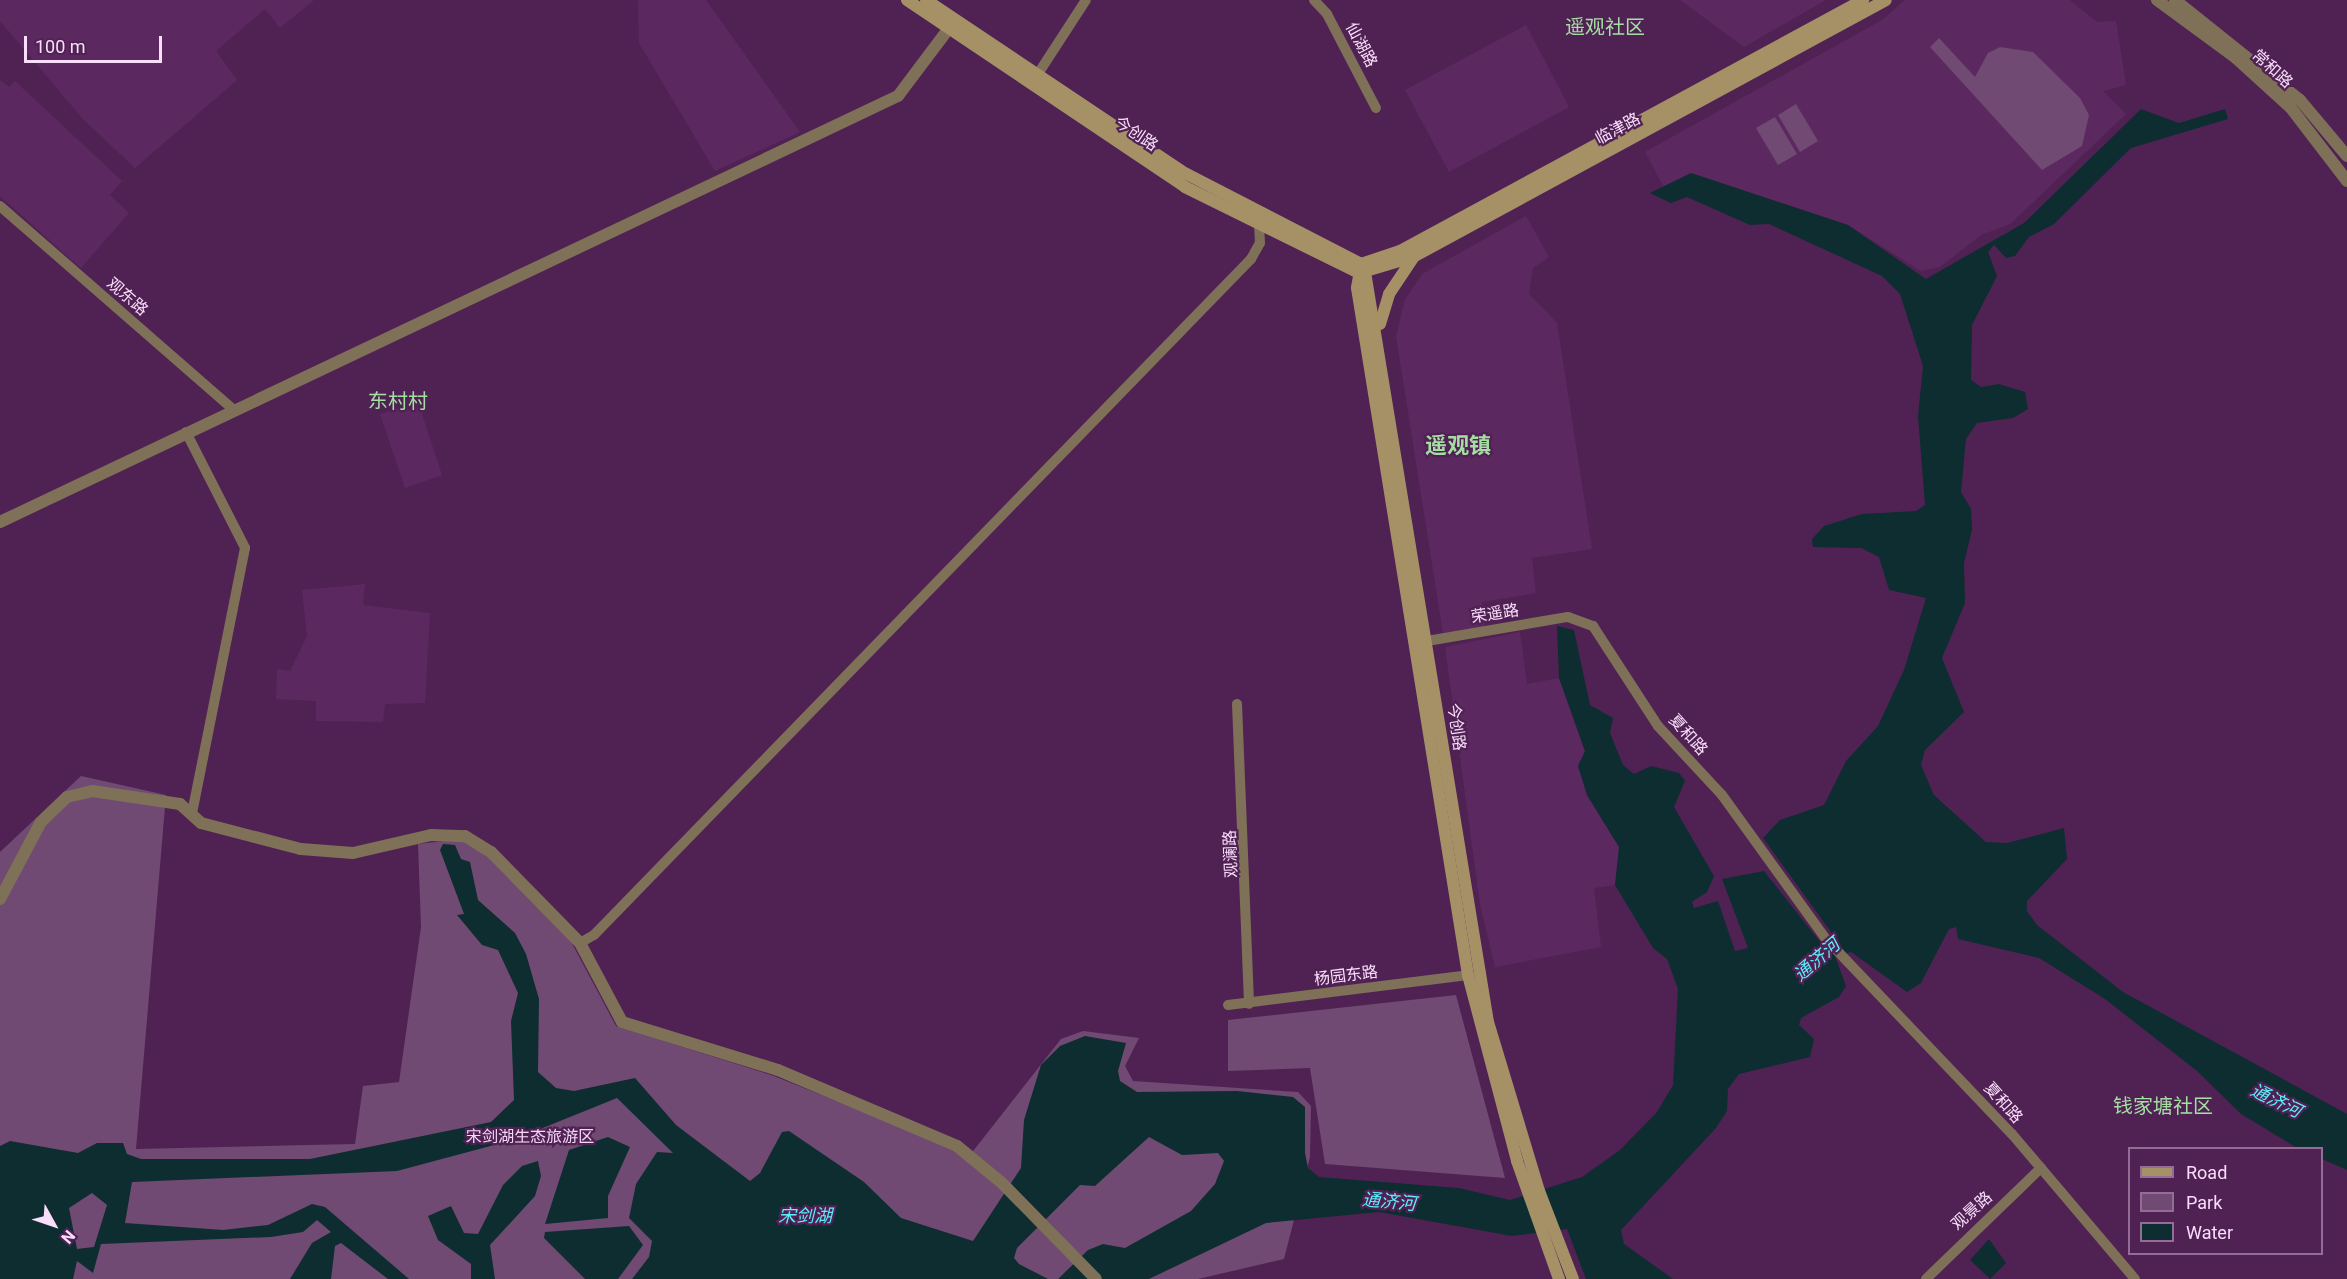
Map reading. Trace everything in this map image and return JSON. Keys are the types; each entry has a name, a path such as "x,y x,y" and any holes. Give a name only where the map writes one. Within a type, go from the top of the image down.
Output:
{"main road":[{"name":"今创路","path":"907,0 1181,171 1362,270 1380,344 1488,1022 1533,1192"},
{"name":"今创路","path":"926,0 1185,187 1259,224 1362,270"},
{"name":"临津路","path":"1362,270 1863,0"},
{"name":"临津路","path":"1362,270 1415,256 1887,0"},
{"path":"1380,344 1384,305 1415,256"},
{"name":"今创路","path":"1362,270 1357,288 1468,975 1481,1040 1533,1192"},
{"path":"1533,1192 1550,1235 1573,1279"},
{"path":"1550,1235 1558,1279"}],"street":[{"path":"1034,79 1086,0"},
{"name":"仙湖路","path":"1314,0 1327,14 1376,108"},
{"name":"常和路","path":"2157,0 2236,58 2291,108 2347,181"},
{"name":"常和路","path":"2175,0 2300,100 2347,156"},
{"path":"0,522 898,96 949,28"},
{"name":"观东路","path":"0,206 234,410"},
{"path":"580,943 603,926 1251,259 1260,243 1259,224"},
{"path":"186,432 245,548 192,814"},
{"name":"荣遥路","path":"1427,641 1569,617"},
{"name":"夏和路","path":"1569,617 1593,626 1658,726 1722,795 1826,939 2041,1168 2136,1279"},
{"name":"观澜路","path":"1237,704 1250,1004"},
{"path":"0,899 41,822 67,797 92,791 156,798 180,804 201,823 300,849 354,853 431,835 465,836 491,852 580,943 621,1022 632,1029 778,1070 957,1146 1002,1183 1096,1279"},
{"name":"杨园东路","path":"1228,1005 1468,975"},
{"name":"观景路","path":"1926,1279 2041,1168"}],"shaded area":[{"path":"0,0 314,0 280,28 265,9 216,51 237,80 135,168 83,119 0,21"},
{"path":"638,0 706,0 800,132 715,171 639,43"},
{"path":"1680,0 1826,0 1744,47"},
{"path":"1905,0 2070,0 2097,22 2116,21 2126,85 2103,91 2126,114 2010,224 1981,235 1940,267 1921,271 1848,225 1691,173 1664,187 1645,152 1882,20"},
{"path":"1526,25 1569,107 1449,172 1405,90"},
{"path":"0,80 9,87 15,81 122,181 110,195 129,213 81,268 0,196"},
{"path":"1526,216 1549,257 1533,268 1529,294 1557,323 1592,549 1532,558 1536,593 1482,602 1485,627 1443,633 1396,336 1405,300 1422,274"},
{"path":"418,402 442,475 405,488 380,414"},
{"path":"365,584 363,605 430,613 425,703 385,704 383,722 316,721 316,701 276,699 277,669 290,671 307,636 302,590"},
{"path":"1520,632 1527,684 1559,678 1585,752 1578,766 1587,795 1619,847 1615,885 1594,888 1601,947 1495,967 1480,904 1445,647"}],"green space":[{"path":"1939,38 1975,77 1988,53 2000,47 2033,52 2080,98 2089,115 2082,146 2042,170 1930,47"},
{"path":"1796,104 1818,141 1800,152 1778,115"},
{"path":"1775,117 1797,154 1778,165 1756,128"},
{"name":"宋剑湖生态旅游区","path":"81,776 166,795 136,1149 355,1144 363,1086 399,1082 421,927 418,844 462,839 482,850 567,934 616,1026 774,1076 970,1155 1061,1039 1083,1031 1139,1038 1125,1066 1133,1081 1298,1092 1311,1106 1310,1157 1284,1259 1198,1279 0,1279 0,852"},
{"path":"1456,995 1505,1178 1325,1164 1310,1068 1228,1071 1228,1020"}],"water":[{"path":"2141,109 2179,123 2225,109 2228,119 2131,148 2054,224 2029,237 2015,256 2006,258 1994,245 1988,252 1997,276 1972,325 1971,380 1981,387 1999,384 2025,392 2028,409 2013,418 1977,423 1966,439 1961,492 1971,509 1972,530 1964,563 1965,603 1942,658 1964,712 1925,750 1921,765 1934,795 1986,842 2007,843 2064,828 2067,859 2027,901 2027,911 2037,925 2123,992 2347,1114 2347,1170 2323,1159 2323,1147 2295,1147 2241,1114 2197,1071 2105,999 2039,958 1958,939 1956,927 1949,929 1921,983 1907,992 1851,952 1835,956 1846,986 1839,997 1801,1018 1799,1025 1814,1039 1810,1057 1739,1074 1728,1089 1727,1111 1716,1128 1621,1230 1624,1244 1673,1279 1586,1279 1567,1229 1512,1236 1379,1212 1266,1223 1149,1279 1058,1279 1088,1250 1103,1244 1125,1248 1191,1211 1215,1184 1224,1161 1218,1153 1182,1155 1149,1137 1095,1186 1080,1185 1017,1248 1014,1258 1019,1264 1048,1279 632,1279 649,1257 652,1241 629,1218 636,1184 657,1152 673,1153 617,1098 513,1140 397,1171 132,1182 125,1223 223,1230 268,1225 312,1204 325,1207 409,1279 388,1279 341,1243 335,1246 331,1279 290,1279 312,1243 331,1232 317,1220 303,1232 271,1237 101,1244 93,1273 77,1261 73,1279 0,1279 0,1146 10,1141 78,1153 97,1143 123,1143 127,1154 141,1159 310,1159 491,1122 514,1100 511,1021 518,993 498,950 482,945 457,915 464,914 440,850 443,844 455,845 461,859 470,862 478,900 515,933 526,954 539,999 538,1072 556,1088 574,1091 635,1078 676,1125 750,1181 760,1173 782,1132 789,1131 864,1182 901,1218 973,1241 1021,1168 1024,1120 1041,1065 1060,1046 1085,1036 1126,1043 1118,1071 1120,1081 1137,1092 1237,1091 1293,1097 1305,1107 1305,1153 1308,1168 1319,1177 1459,1188 1510,1200 1582,1177 1620,1150 1657,1112 1673,1085 1678,989 1667,959 1653,948 1615,885 1619,847 1587,795 1578,766 1585,751 1559,678 1557,626 1574,630 1590,705 1613,718 1610,733 1623,765 1634,774 1651,766 1679,773 1685,781 1674,807 1714,876 1707,892 1692,902 1694,908 1718,901 1735,951 1748,948 1722,879 1764,871 1824,947 1833,941 1831,932 1763,838 1780,820 1824,805 1846,761 1878,726 1904,670 1926,598 1889,590 1879,557 1861,548 1813,547 1812,539 1824,526 1862,514 1916,511 1925,505 1918,416 1923,366 1900,294 1882,276 1769,224 1750,225 1687,197 1671,203 1650,193 1691,173 1848,225 1926,279 2024,223","holes":["92,1193 107,1205 94,1247 77,1249 69,1208"]},
{"path":"608,1137 630,1147 608,1196 608,1218 545,1224 569,1150"},
{"path":"538,1161 541,1176 535,1196 490,1245 495,1279 471,1279 471,1264 438,1240 428,1216 451,1206 464,1233 478,1234 503,1185 522,1166"},
{"path":"629,1226 643,1245 618,1279 585,1279 544,1238 545,1232"},
{"path":"1989,1239 2006,1263 1990,1279 1970,1260"}],"district":[{"name":"遥观社区","path":"1605,27"},
{"name":"东村村","path":"398,401"},
{"name":"遥观镇","path":"1458,446"},
{"name":"钱家塘社区","path":"2163,1106"}],"water label":[{"name":"通济河","path":"1817,960"},
{"name":"通济河","path":"2276,1101"},
{"name":"通济河","path":"1389,1202"},
{"name":"宋剑湖","path":"805,1216"}]}
